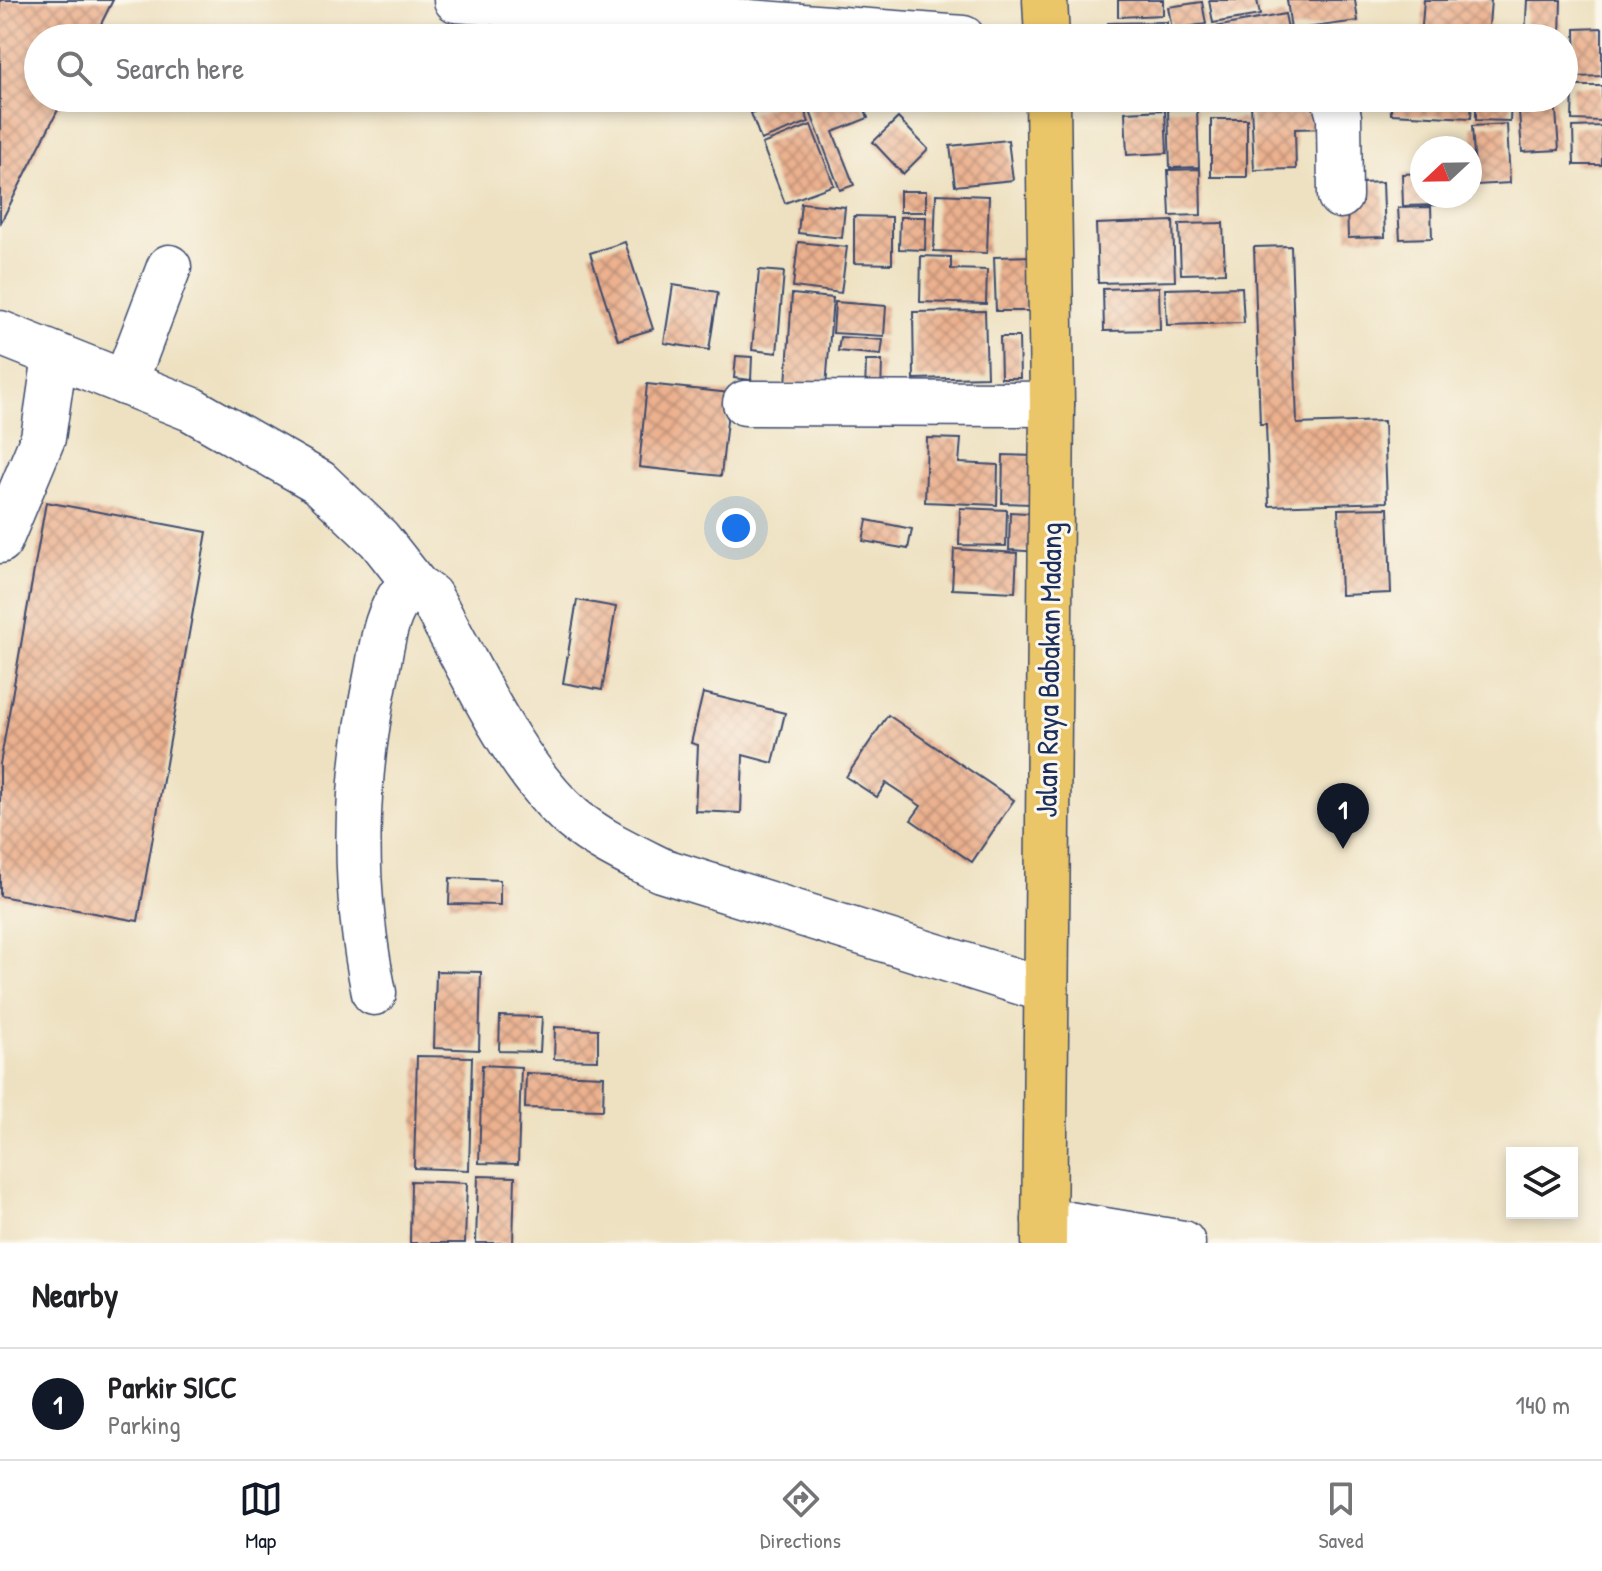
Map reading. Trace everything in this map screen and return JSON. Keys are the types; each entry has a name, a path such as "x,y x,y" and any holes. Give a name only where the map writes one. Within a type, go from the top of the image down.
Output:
{"main road":[{"path":"1045,0 1046,24"},
{"name":"Jalan Raya Babakan Madang","path":"1044,1231 1052,404 1048,112"}],"street":[{"path":"456,0 776,24"},
{"path":"1338,112 1340,196"},
{"path":"125,383 169,267"},
{"path":"0,333 191,409 319,482 379,539 416,586 430,596 518,751 545,790 572,818 609,844 661,870 1045,990"},
{"path":"0,541 43,438 55,356"},
{"path":"745,403 1052,404"},
{"path":"374,993 361,931 356,873 362,767 386,624 398,598 416,586"},
{"path":"1044,1231 1183,1243"}],"building":[{"path":"0,0 113,0 101,24 24,24 24,112 57,112 0,224"},
{"path":"1118,0 1163,0 1163,15 1118,17"},
{"path":"1209,0 1257,0 1260,15 1213,23"},
{"path":"1287,0 1355,0 1358,21 1290,24"},
{"path":"1424,0 1491,0 1489,24 1422,24"},
{"path":"1527,0 1561,0 1560,24 1526,24"},
{"path":"1202,2 1206,24 1171,24 1168,7"},
{"path":"1285,14 1287,24 1231,24"},
{"path":"1167,22 1167,24 1108,24"},
{"path":"1602,28 1602,76 1578,77 1578,29"},
{"path":"1578,86 1602,86 1602,121 1572,120 1572,112 1578,112"},
{"path":"805,112 809,122 761,140 751,113"},
{"path":"810,112 866,112 868,118 833,132 854,185 840,190"},
{"path":"1125,112 1165,112 1167,153 1127,155"},
{"path":"1168,112 1197,112 1199,167 1170,168"},
{"path":"1251,112 1326,112 1327,128 1295,129 1296,169 1254,170"},
{"path":"1391,112 1471,112 1471,118"},
{"path":"1476,112 1510,112 1510,121 1476,120"},
{"path":"1519,112 1556,112 1559,150 1522,152"},
{"path":"898,118 928,149 903,174 873,142"},
{"path":"1211,119 1247,119 1247,177 1211,177"},
{"path":"1507,124 1510,183 1482,185 1482,136 1473,136 1472,126"},
{"path":"811,125 834,185 785,203 762,144"},
{"path":"1602,126 1602,165 1574,165 1573,127"},
{"path":"1008,140 1013,180 955,186 950,146"},
{"path":"1200,169 1201,215 1170,216 1168,170"},
{"path":"1402,174 1410,174 1410,206 1403,206"},
{"path":"1383,182 1385,237 1348,238 1347,202 1362,202 1361,183"},
{"path":"900,191 926,191 926,212 900,212"},
{"path":"936,194 989,196 987,253 934,251"},
{"path":"801,203 845,207 842,238 798,233"},
{"path":"1398,208 1431,208 1432,238 1400,239"},
{"path":"854,216 892,217 892,264 854,263"},
{"path":"900,217 926,217 925,250 899,249"},
{"path":"1173,221 1175,281 1098,283 1096,224"},
{"path":"1223,223 1225,273 1181,274 1179,224"},
{"path":"625,242 653,329 618,340 590,253"},
{"path":"798,242 847,247 841,293 793,287"},
{"path":"1291,246 1297,424 1384,421 1387,502 1269,506 1266,424 1260,424 1254,247"},
{"path":"921,256 951,257 951,269 987,270 986,304 920,302"},
{"path":"1033,256 1034,311 996,311 994,257"},
{"path":"759,270 784,272 777,353 752,350"},
{"path":"673,285 718,292 709,350 664,343"},
{"path":"1159,287 1160,330 1104,331 1103,289"},
{"path":"1242,287 1244,323 1167,325 1165,289"},
{"path":"792,294 833,298 826,387 786,385"},
{"path":"835,302 886,306 884,336 833,333"},
{"path":"985,311 987,377 914,379 913,312"},
{"path":"840,337 883,340 881,355 838,351"},
{"path":"1000,337 1019,337 1020,378 1001,378"},
{"path":"736,356 752,357 751,380 734,378"},
{"path":"866,361 882,361 881,394 865,393"},
{"path":"647,384 730,393 721,476 639,467"},
{"path":"927,438 961,439 959,463 998,465 997,505 925,502"},
{"path":"1003,455 1035,456 1033,504 1002,503"},
{"path":"46,502 207,532 138,921 0,896 0,764"},
{"path":"960,508 1007,510 1006,546 959,545"},
{"path":"1388,508 1391,593 1341,595 1338,509"},
{"path":"1010,512 1043,514 1042,552 1009,550"},
{"path":"867,520 912,529 908,549 863,541"},
{"path":"954,549 1017,553 1015,592 952,589"},
{"path":"577,600 616,607 602,690 563,683"},
{"path":"703,693 785,713 773,763 743,755 741,813 695,811 698,745 691,743"},
{"path":"888,715 1014,800 972,862 911,820 921,806 886,783 877,797 846,777"},
{"path":"450,878 500,880 500,905 449,904"},
{"path":"436,971 481,972 479,1050 434,1048"},
{"path":"500,1016 542,1017 540,1052 499,1051"},
{"path":"555,1027 598,1029 598,1060 554,1059"},
{"path":"417,1056 472,1057 469,1170 414,1168"},
{"path":"482,1065 521,1067 518,1164 479,1163"},
{"path":"526,1073 604,1076 603,1110 525,1108"},
{"path":"478,1176 515,1177 513,1243 476,1243"},
{"path":"411,1181 467,1183 465,1243 410,1243"}],"place":[{"name":"Parkir SICC","path":"1343,849"}]}
